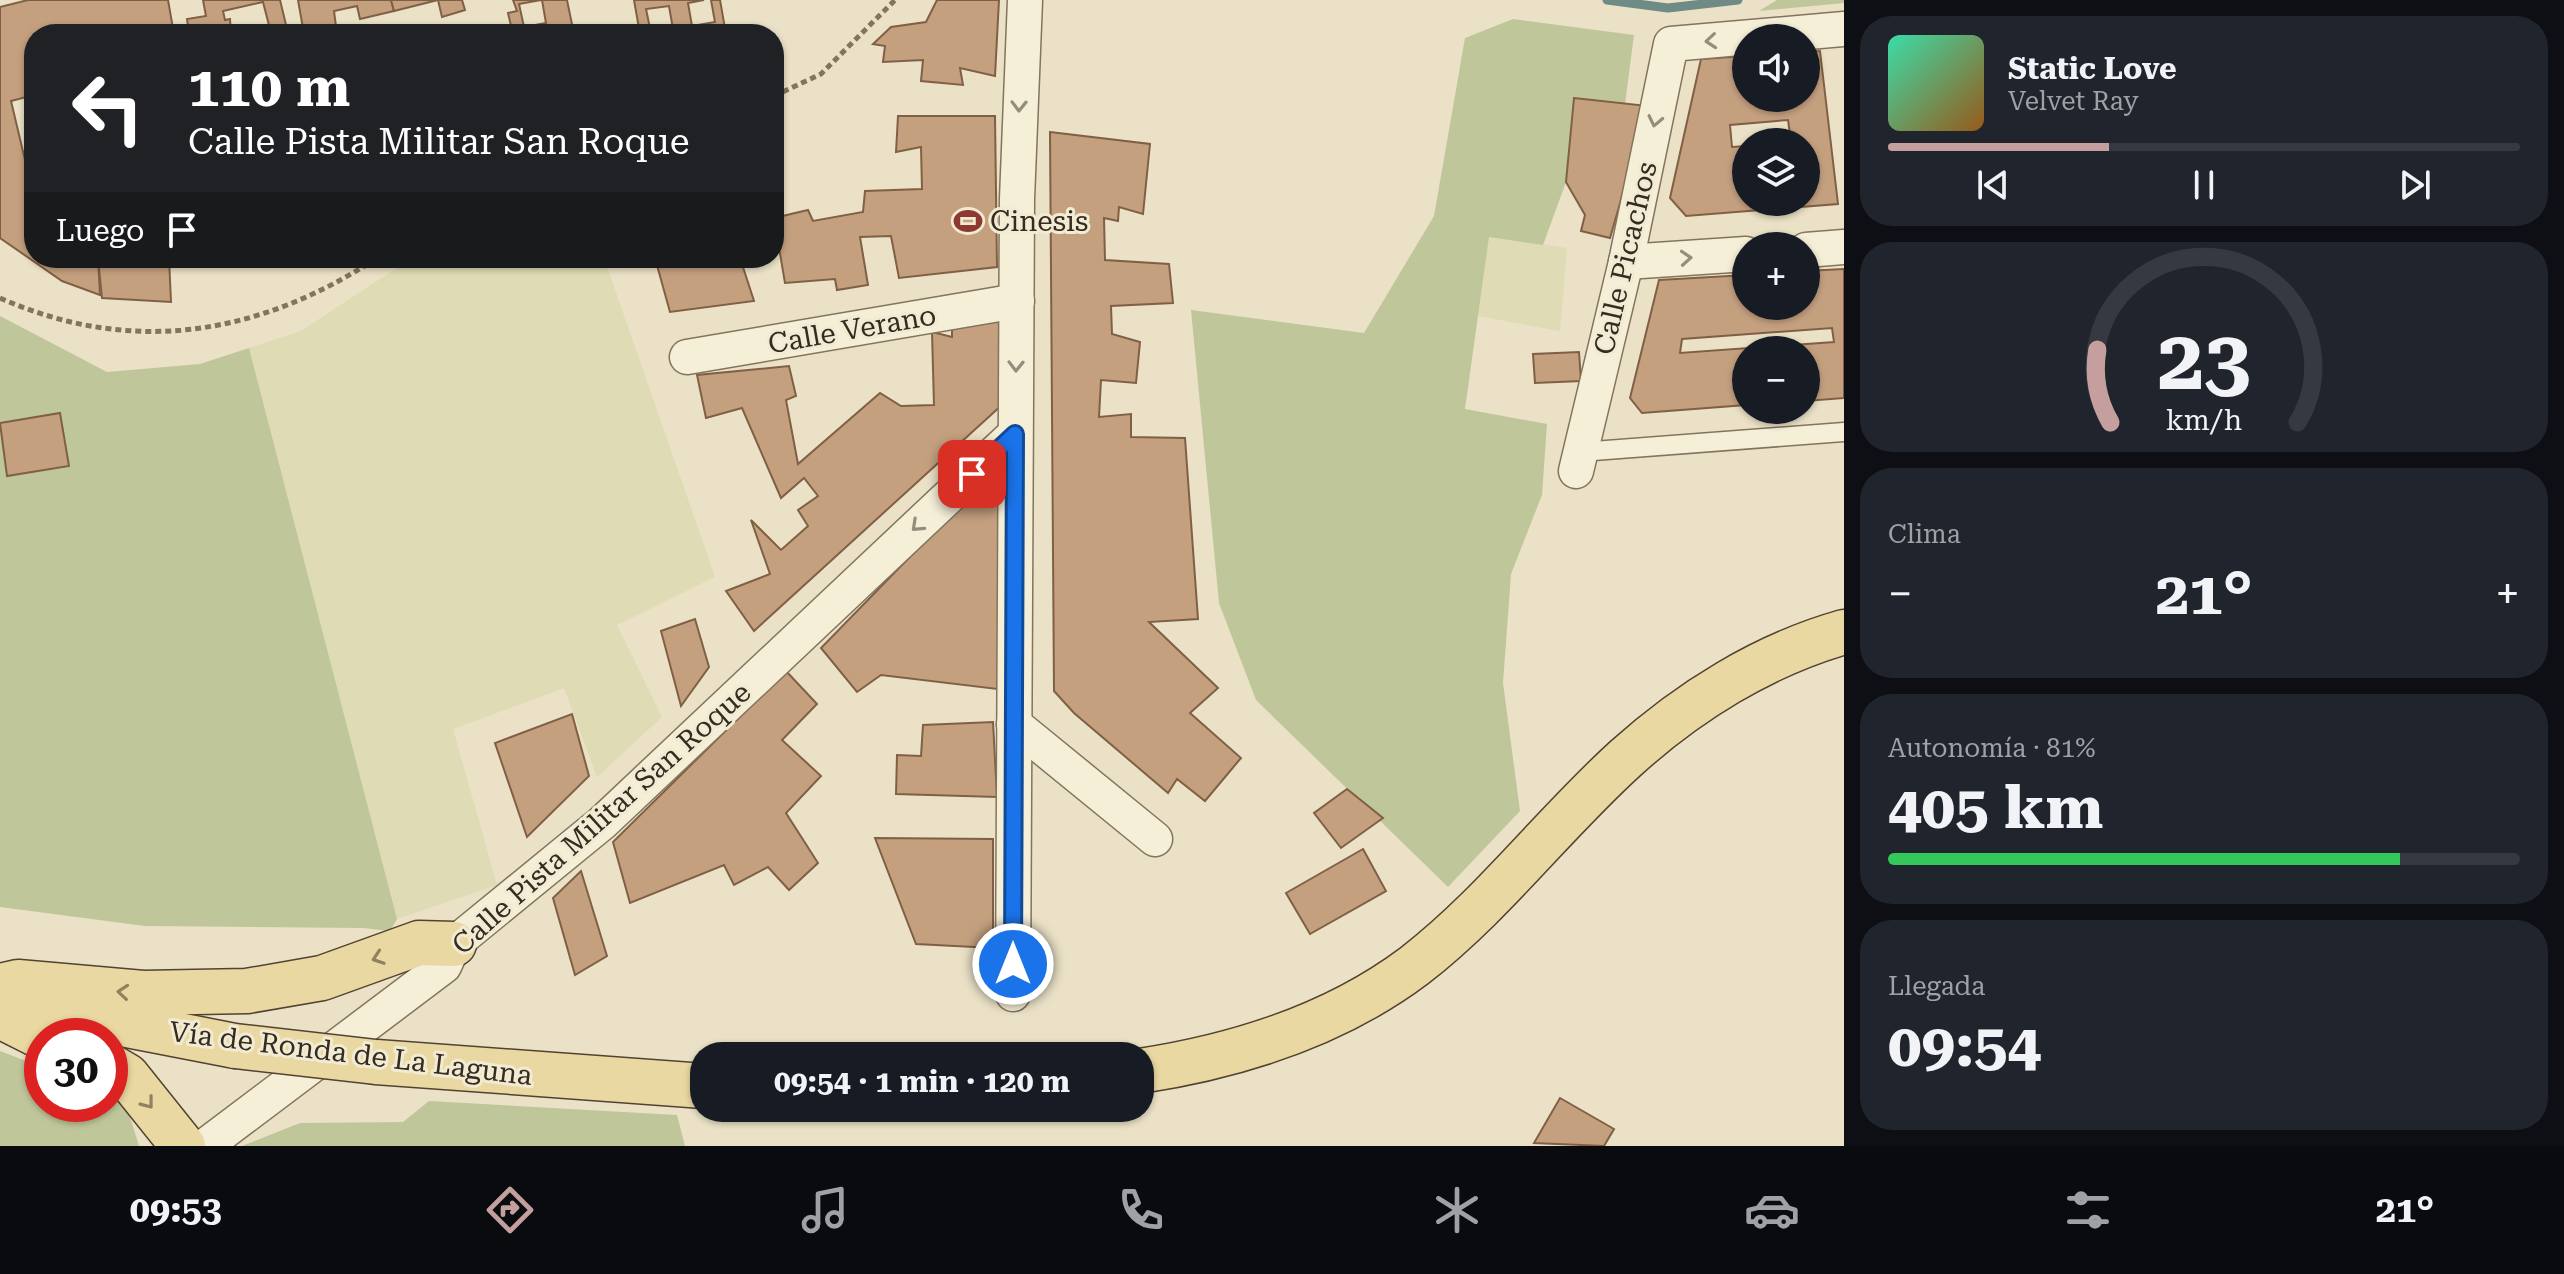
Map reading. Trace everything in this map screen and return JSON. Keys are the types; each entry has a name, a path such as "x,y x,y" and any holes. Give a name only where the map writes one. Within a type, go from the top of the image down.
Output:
{"main road":[{"path":"1154,1069 1273,1041 1349,1007 1413,966 1488,902 1625,759 1683,711 1741,674 1812,641 1844,632"},
{"path":"0,986 18,982 143,993 247,991 322,978 419,943 454,944"},
{"name":"Vía de Ronda de La Laguna","path":"0,1001 235,1046 376,1062 690,1085"},
{"path":"0,1016 24,1028"},
{"path":"128,1077 183,1146"}],"street":[{"path":"1013,994 1017,301 1032,42 1025,0"},
{"name":"Calle Picachos","path":"1578,462 1626,262 1671,44 1844,29"},
{"path":"1820,249 1844,247"},
{"path":"1626,262 1732,255"},
{"name":"Calle Verano","path":"687,357 1017,301"},
{"name":"Calle Pista Militar San Roque","path":"205,1146 444,966 454,944 602,823 1015,434"},
{"path":"1014,724 1155,839"}],"lane":[{"path":"1578,462 1844,432"}],"path":[{"path":"784,91 821,74 895,0"},
{"path":"0,298 42,317 131,332 178,333 275,310 313,295 360,268"}],"shaded area":[{"path":"1489,236 1567,248 1560,331 1478,316"},
{"path":"397,268 607,268 715,577 617,625 662,717 597,777 564,688 453,729 497,885 397,919 249,348 301,331"}],"green space":[{"path":"1777,0 1844,0 1844,3 1759,11"},
{"path":"1513,19 1634,35 1625,104 1574,98 1566,182 1543,245 1489,237 1465,409 1547,424 1542,495 1511,574 1503,683 1520,811 1448,887 1256,700 1219,603 1191,310 1364,333 1434,216 1465,38"},
{"path":"0,316 107,372 200,364 249,348 397,919 390,931 363,928 145,926 0,907"},
{"path":"0,1051 24,1060 24,1122 128,1122 128,1110 139,1146 0,1146"},
{"path":"429,1101 677,1115 685,1146 242,1146 300,1123 403,1122"}],"building":[{"path":"28,0 168,0 172,24 24,24 24,98 11,101 24,156 24,255 0,238 0,7"},
{"path":"203,0 280,0 286,24 269,24 263,2 223,11 225,20 230,19 230,24 188,24 187,19 206,16"},
{"path":"298,0 391,0 394,11 360,19 357,6 334,11 336,24 302,24"},
{"path":"391,0 438,0 394,11"},
{"path":"438,0 462,0 465,10 442,17"},
{"path":"513,0 541,0 519,4 523,24 511,24 508,13 517,11"},
{"path":"542,0 567,0 572,24 540,24 546,23"},
{"path":"634,0 704,0 688,3 692,24 672,24 669,6 646,9 649,24 638,24"},
{"path":"711,0 720,0 724,24 704,24 715,22"},
{"path":"937,0 999,0 995,76 960,68 963,85 921,81 923,60 883,62 885,46 873,44 891,27 926,22"},
{"path":"1820,51 1838,204 1820,205 1820,128 1789,128 1788,120 1730,125 1732,212 1686,216 1670,198 1701,59 1732,57 1732,112 1820,112"},
{"path":"1574,98 1648,106 1610,238 1581,231 1585,215 1566,182"},
{"path":"898,116 995,116 997,267 899,278 891,236 860,237 868,285 837,290 835,279 785,283 784,216 808,210 813,221 863,212 865,191 922,189 921,147 896,152"},
{"path":"1050,132 1150,144 1143,214 1119,207 1118,221 1104,218 1105,260 1169,264 1173,303 1111,306 1112,334 1140,342 1136,383 1101,380 1099,417 1131,414 1131,437 1185,438 1198,619 1149,622 1218,688 1190,713 1241,758 1205,801 1177,779 1168,793 1074,713 1054,691"},
{"path":"43,268 99,268 100,295 62,281"},
{"path":"99,268 169,268 171,302 102,298"},
{"path":"658,268 743,268 754,301 670,312"},
{"path":"1844,269 1844,398 1820,400 1820,343 1834,342 1832,328 1682,339 1680,353 1732,349 1732,406 1642,413 1630,398 1659,280 1732,276 1732,320 1820,320 1820,270"},
{"path":"1006,321 1004,403 754,631 726,591 770,574 751,520 781,550 808,526 798,510 818,496 804,478 781,498 742,408 706,418 697,375 789,366 796,396 786,400 798,464 880,393 901,406 934,405 932,332 952,337 952,324"},
{"path":"1579,352 1581,381 1535,383 1533,354"},
{"path":"60,413 69,466 7,476 0,423"},
{"path":"980,485 1003,491 997,689 881,675 857,692 821,648"},
{"path":"695,619 709,667 681,706 661,631"},
{"path":"786,671 817,704 782,740 821,776 786,813 818,863 789,890 768,867 734,885 724,865 630,903 613,842"},
{"path":"572,714 589,776 527,837 495,743"},
{"path":"993,722 997,797 896,794 897,755 921,756 923,725"},
{"path":"1347,789 1383,818 1341,848 1314,813"},
{"path":"875,838 993,839 993,948 916,944"},
{"path":"1363,849 1386,891 1310,934 1286,893"},
{"path":"581,871 607,956 575,975 553,898"},
{"path":"1560,1098 1614,1129 1604,1146 1534,1143"}],"waterway":[{"path":"1607,0 1668,8 1738,0"}],"place":[{"name":"Cinesis","path":"968,221"}],"route":[{"path":"972,474 1015,434 1013,964"}]}
